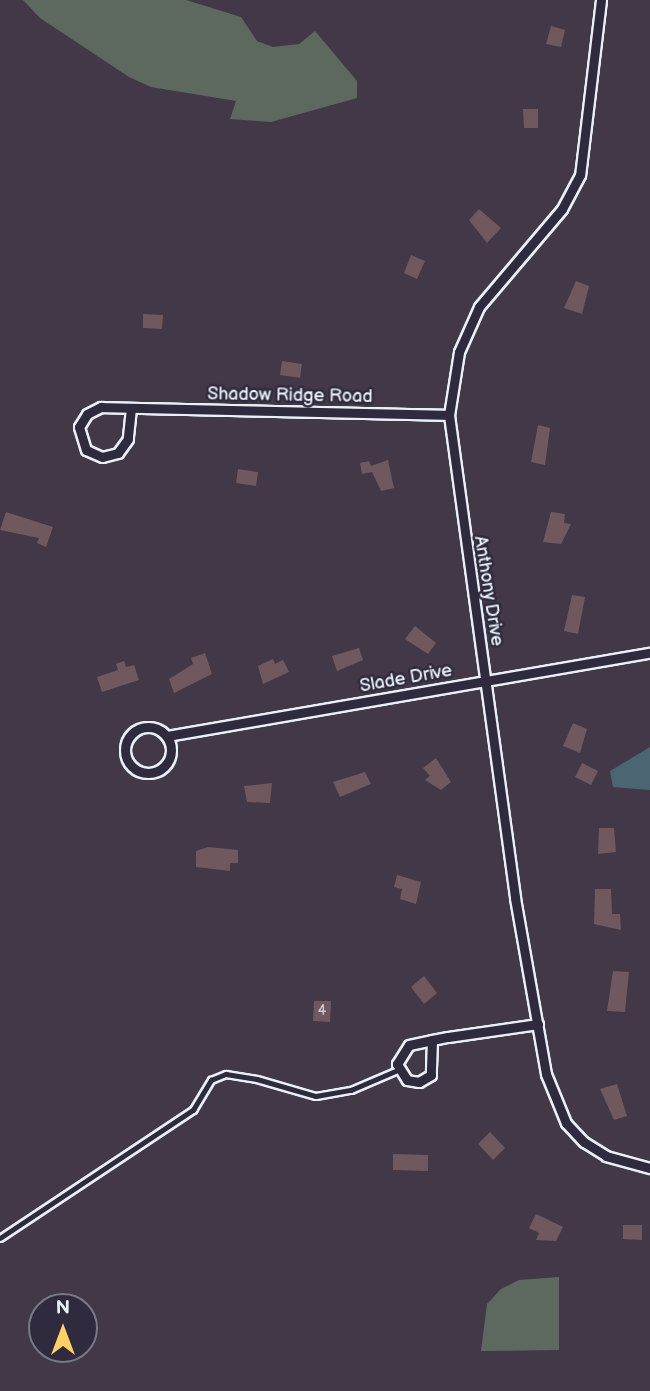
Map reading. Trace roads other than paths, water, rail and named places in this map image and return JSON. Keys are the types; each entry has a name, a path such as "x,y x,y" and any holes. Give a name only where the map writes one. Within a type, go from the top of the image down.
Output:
{"street":[{"name":"Anthony Drive","path":"601,0 580,175 562,209 479,307 459,352 449,415 486,681 546,1074 566,1123 606,1156 650,1167"},
{"name":"Shadow Ridge Road","path":"131,408 128,439 118,453 102,457 86,450 79,435 87,414 101,407 449,415"},
{"name":"Slade Drive","path":"167,736 170,759 159,771 143,773 130,764 125,750 134,731 148,726 167,736 650,653"},
{"path":"432,1040 431,1075 413,1082 398,1070 404,1048 432,1040 538,1024"}],"lane":[{"path":"0,1238 193,1110 211,1080 226,1074 257,1079 316,1096 398,1070"}],"water":[{"path":"650,747 650,790 613,787 610,771"}]}
